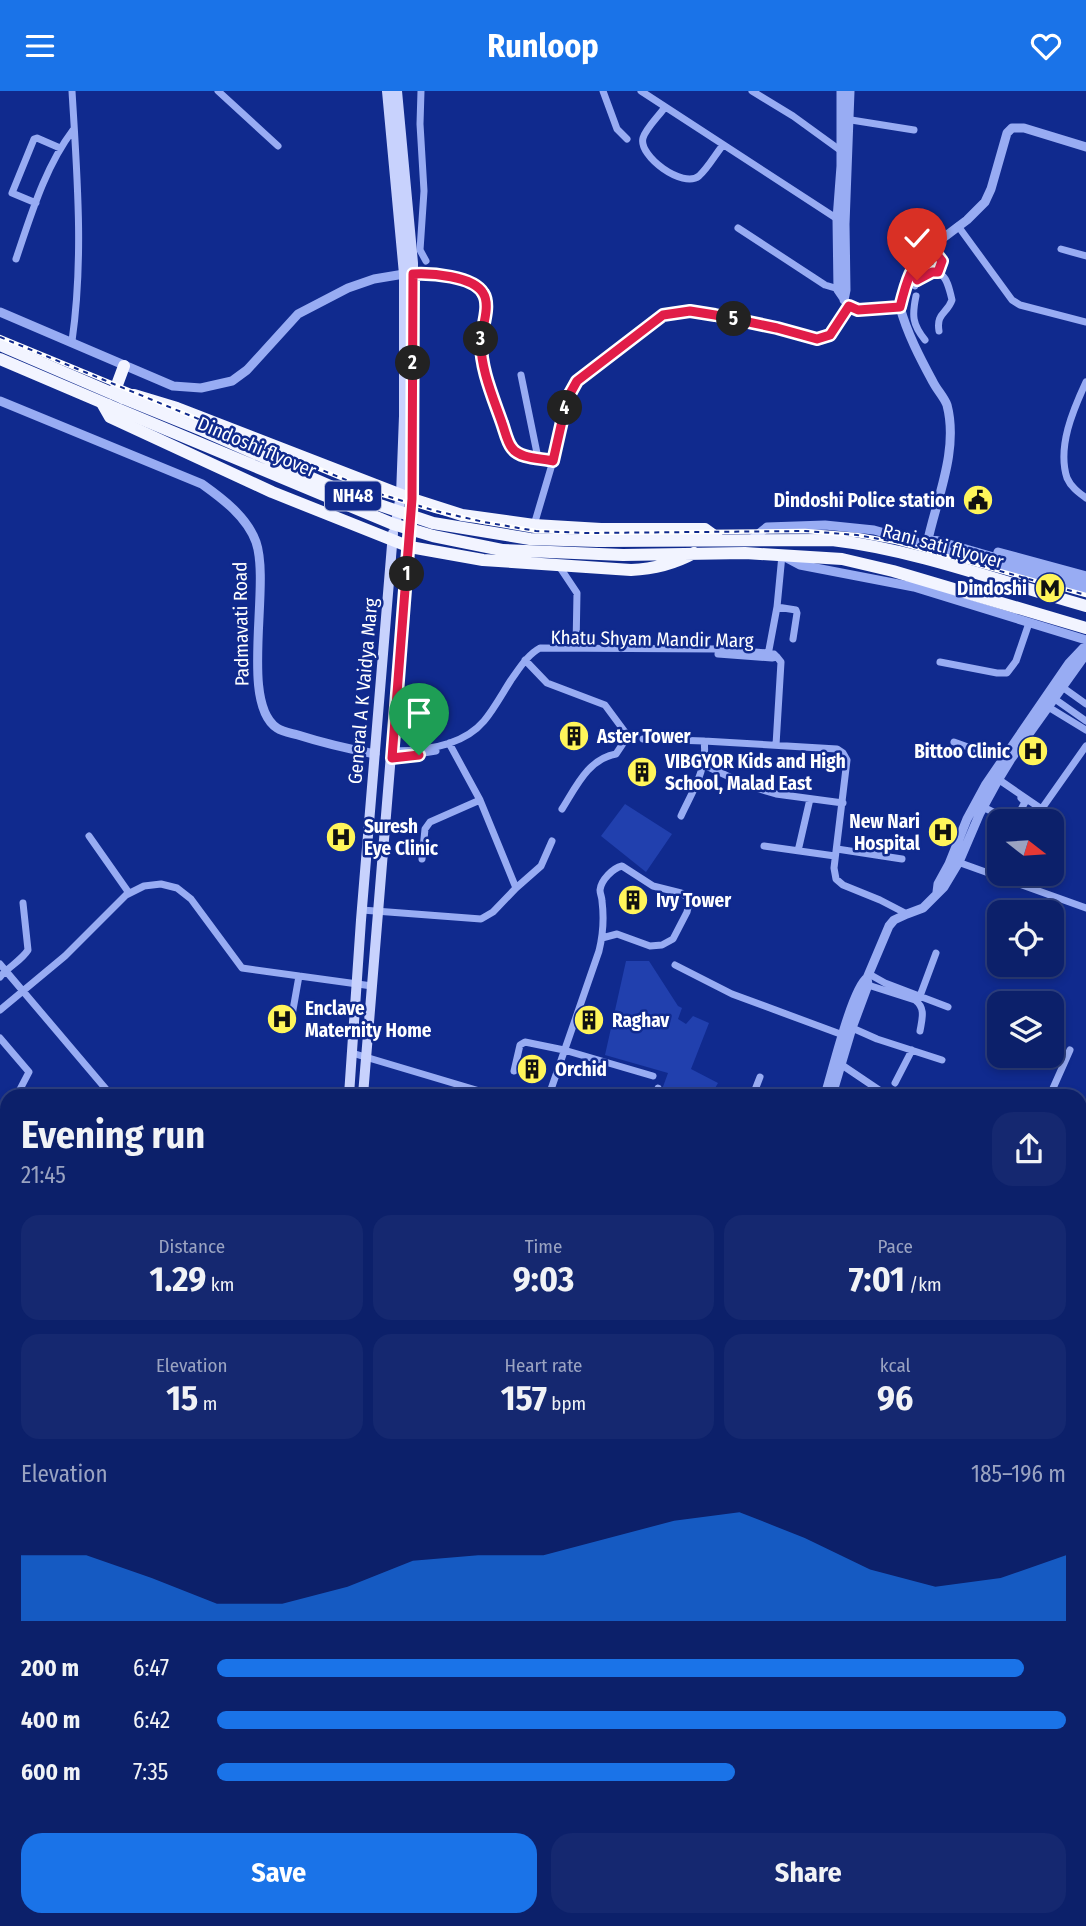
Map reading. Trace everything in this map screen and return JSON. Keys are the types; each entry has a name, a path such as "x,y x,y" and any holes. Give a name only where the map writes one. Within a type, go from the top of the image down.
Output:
{"highway":[{"name":"NH48","path":"0,345 113,399"},
{"name":"NH48","path":"0,359 113,399"},
{"path":"124,366 110,417 300,503 410,547 483,560 631,570 652,569 694,554"},
{"path":"113,399 134,395 177,408 407,497 461,515 534,525 601,529 705,529 720,540"},
{"name":"Dindoshi flyover","path":"113,399 202,430 353,496 433,523 530,539 720,540"},
{"name":"Dindoshi flyover","path":"113,399 315,493 433,536 502,550 597,555 694,554"},
{"path":"300,503 317,462"},
{"name":"NH48","path":"720,540 785,556"},
{"name":"Rani sati flyover","path":"748,547 786,541 832,540 862,544 1086,606"},
{"name":"NH48","path":"694,554 748,547"},
{"name":"Rani sati flyover","path":"785,556 842,559 868,565 1086,628"}],"main road":[{"path":"387,91 408,274"},
{"path":"397,91 408,274 404,416 407,497"},
{"name":"General A K Vaidya Marg","path":"349,1089 392,540 407,497"},
{"name":"General A K Vaidya Marg","path":"363,1089 410,547 407,497"}],"street":[{"path":"72,91 79,191 77,283 72,341"},
{"path":"219,91 278,146"},
{"path":"421,91 424,199 420,250 426,261"},
{"path":"603,91 617,129 627,139"},
{"path":"641,91 841,221"},
{"path":"752,91 793,116 844,153"},
{"path":"841,91 845,119"},
{"path":"534,525 553,461 567,399 577,381 663,315 690,311 777,328 817,339 830,335 844,297 841,221 845,119 850,91"},
{"path":"665,107 643,137 643,146 650,157 667,171 680,179 691,180 699,176 723,145"},
{"path":"845,119 914,130"},
{"path":"928,538 948,464 949,417 946,402 906,330 900,307 912,268 923,253 967,220 985,202 1007,133 1012,128 1024,128 1086,147"},
{"path":"16,258 60,148 74,129"},
{"path":"36,203 12,193 34,139 60,148"},
{"path":"958,226 1012,300 1020,306 1086,322"},
{"path":"738,228 844,297 858,310 914,307"},
{"path":"931,247 942,261 938,272"},
{"path":"1061,249 1086,255"},
{"path":"915,286 917,280 932,272 938,272 944,277 952,300 950,307 940,315 938,323 941,329 915,346"},
{"path":"0,312 173,386 201,388 232,381 247,370 298,314 348,288 374,279 408,274 428,273 455,278 475,285 486,297 481,355 498,413 512,448 519,453 553,461"},
{"path":"916,296 913,318 917,331 925,340"},
{"path":"521,375 538,458"},
{"path":"1086,382 1076,404 1064,449 1068,479 1074,490 1086,498"},
{"name":"Padmavati Road","path":"0,401 202,484 227,503 244,522 256,542 260,568 258,684 263,711 278,729 321,743 375,754"},
{"path":"748,547 767,527 825,525 928,538 1086,576"},
{"path":"928,538 1086,584"},
{"path":"928,538 1036,577 1086,590"},
{"path":"767,655 785,556 800,565 914,587 1086,642 994,779"},
{"path":"559,566 577,593 576,647"},
{"path":"777,607 796,610 793,639"},
{"path":"940,662 1007,673 1016,661 1029,623"},
{"name":"Khatu Shyam Mandir Marg","path":"393,755 450,745 470,733 483,723 526,661 540,648 576,647 585,650"},
{"name":"Khatu Shyam Mandir Marg","path":"526,661 539,652 585,650 774,654 781,662 776,745"},
{"path":"1072,665 1086,654"},
{"path":"526,661 547,683 605,705 625,732 624,742 616,754 606,756 584,773 562,809"},
{"path":"1059,685 1086,704"},
{"path":"1051,696 1086,721"},
{"path":"1045,705 1086,730"},
{"path":"833,1089 847,1030 889,926 894,920 923,908 944,887 1003,759 1021,738"},
{"path":"643,739 837,749 847,759 834,868 836,879 843,885 907,914"},
{"path":"681,816 704,765 704,741"},
{"path":"954,742 979,751 986,749 1003,759"},
{"path":"450,745 480,800 516,888"},
{"path":"994,779 1040,808 1043,807 1086,746"},
{"path":"704,765 749,786 776,794 843,803"},
{"path":"994,779 1024,800 1021,809"},
{"path":"798,851 810,799"},
{"path":"422,859 425,829 430,822 480,800"},
{"path":"978,809 987,812"},
{"path":"89,836 129,893"},
{"path":"362,910 481,919 493,912 541,866 552,841"},
{"path":"764,845 798,851 902,859"},
{"path":"955,861 1086,908"},
{"path":"551,1089 599,951 602,938 601,886 617,867 622,866 653,886 687,897 687,912 673,939 650,946 617,934 602,938"},
{"path":"0,1010 65,956 129,893 144,886 162,884 177,888 191,899 242,968 372,986"},
{"path":"0,977 3,967 28,950 23,902"},
{"path":"920,996 936,953"},
{"path":"675,965 732,994 942,1060"},
{"path":"3,967 106,1089"},
{"path":"291,1021 299,976"},
{"path":"868,979 948,1007"},
{"path":"868,979 919,1003 923,1013 920,1031"},
{"path":"0,1038 29,1072 20,1089"},
{"path":"514,1072 520,1045 525,1042 564,1050 653,1076"},
{"path":"895,1083 912,1050"},
{"path":"1053,1089 1070,1050"},
{"path":"352,1053 473,1089"},
{"path":"839,1063 873,1089"},
{"path":"828,1089 839,1063"},
{"path":"756,1089 760,1077"}],"shaded area":[{"path":"625,804 672,834 646,872 601,836"},
{"path":"626,961 649,961 678,1006 682,1008 678,1019 686,1024 693,1016 709,1023 691,1069 718,1083 714,1089 662,1089 668,1073 605,1055"}],"railway":[{"path":"0,337 380,494 436,511 536,531 805,531 857,535 896,542 1086,595"}],"place":[{"name":"Dindoshi Police station","path":"978,500"},
{"name":"Dindoshi","path":"1050,588"},
{"name":"Aster Tower","path":"574,736"},
{"name":"Bittoo Clinic","path":"1033,751"},
{"name":"VIBGYOR Kids and High School, Malad East","path":"642,772"},
{"name":"New Nari Hospital","path":"943,832"},
{"name":"Suresh Eye Clinic","path":"341,837"},
{"name":"Ivy Tower","path":"633,900"},
{"name":"Enclave Maternity Home","path":"282,1019"},
{"name":"Raghav","path":"589,1020"},
{"name":"Orchid","path":"532,1069"}],"route":[{"path":"419,755 392,758 410,547 413,274 428,273 455,278 482,290 486,304 481,355 506,435 512,448 519,453 553,461 567,399 577,381 663,315 690,311 777,328 817,339 830,335 849,306 858,310 900,307 912,268 931,247 942,261 941,266 938,272 932,272 917,280"}]}
